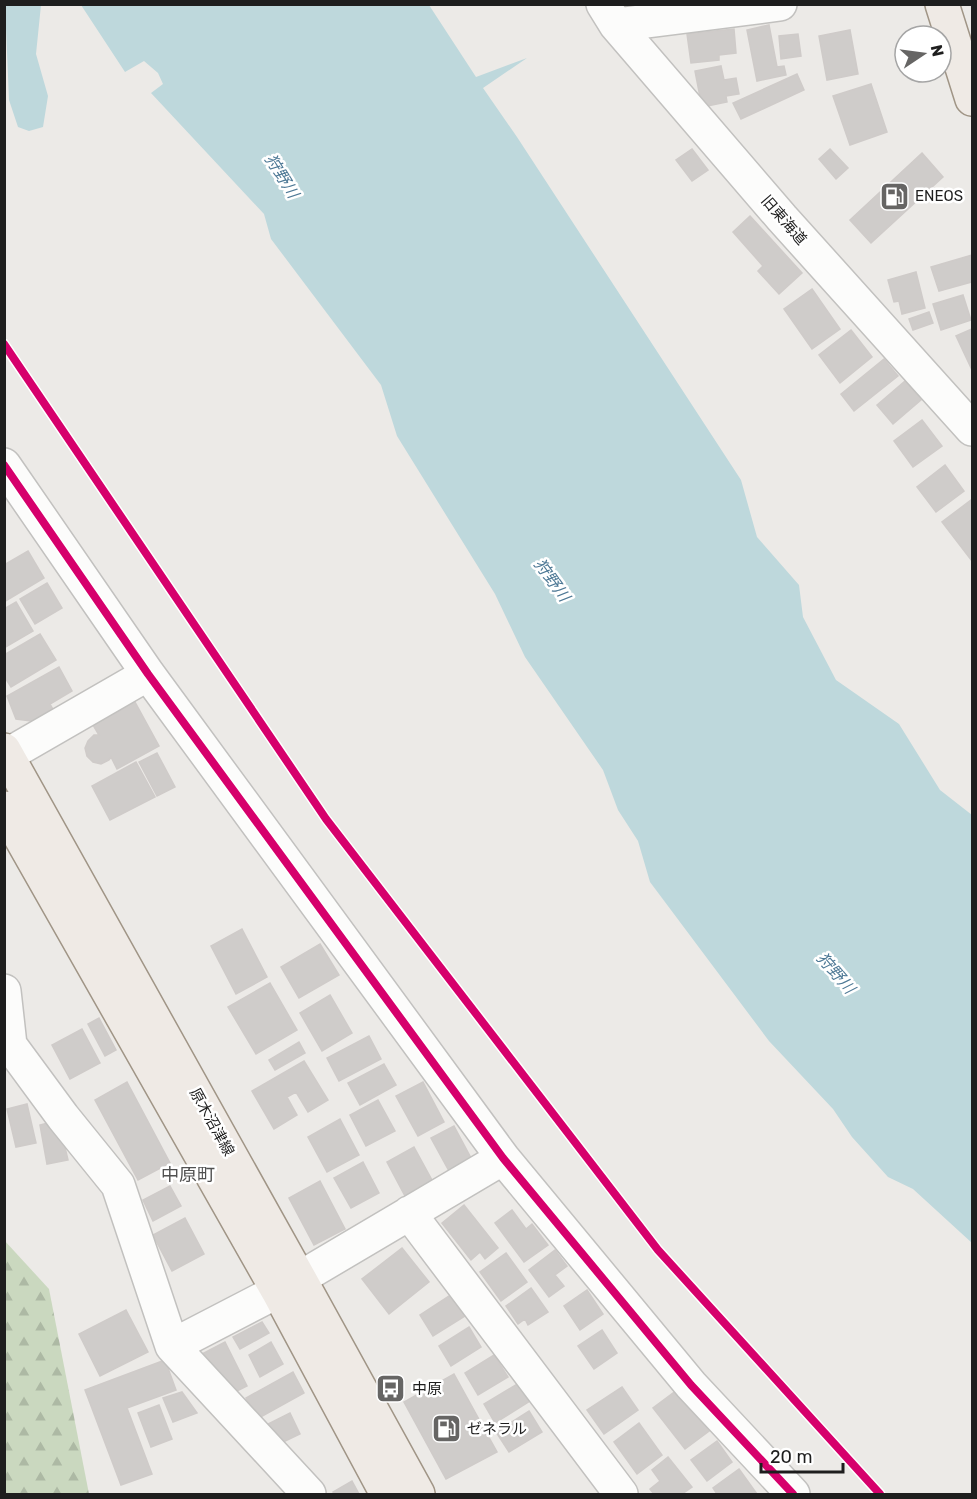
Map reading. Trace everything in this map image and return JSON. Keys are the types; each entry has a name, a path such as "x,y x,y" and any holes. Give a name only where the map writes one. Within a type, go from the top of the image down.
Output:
{"main road":[{"path":"942,4 972,99"},
{"name":"原木沼津線","path":"5,754 289,1284 387,1494"},
{"name":"原木沼津線","path":"4,808 289,1284 418,1494"}],"street":[{"path":"610,15 780,4"},
{"name":"旧東海道","path":"610,15 782,218 972,429"},
{"path":"4,465 148,674 503,1158 691,1385 793,1494"},
{"path":"5,754 148,674"},
{"path":"4,991 10,1045 63,1117 118,1185 172,1346 309,1494"},
{"path":"172,1346 289,1284 503,1158"},
{"path":"410,1213 621,1494"}],"green space":[{"path":"4,1240 49,1289 89,1494 5,1494"}],"water":[{"path":"5,5 41,5 36,54 48,96 43,127 29,131 18,127 9,100"},
{"name":"狩野川","path":"81,5 429,5 476,77 527,58 483,88 741,480 757,537 799,585 803,617 836,680 899,724 940,790 972,815 972,1243 913,1189 888,1177 852,1137 833,1109 769,1041 650,882 638,841 618,810 603,770 525,657 495,594 397,436 381,385 271,239 264,214 151,93 163,84 158,73 144,61 125,72"}],"building":[{"path":"769,25 777,67 784,66 786,75 757,81 747,30"},
{"path":"734,29 736,53 719,55 719,60 691,63 687,34"},
{"path":"850,30 858,74 827,80 819,36"},
{"path":"798,34 801,56 781,59 779,36"},
{"path":"721,66 724,80 736,78 739,94 726,96 727,102 702,107 695,71"},
{"path":"797,74 804,90 741,119 733,103"},
{"path":"871,84 887,132 850,145 833,96"},
{"path":"692,149 708,170 692,181 676,160"},
{"path":"830,149 848,168 836,179 819,159"},
{"path":"922,153 943,177 871,243 850,220"},
{"path":"750,216 802,273 779,294 758,271 763,266 733,232"},
{"path":"972,255 972,282 939,291 931,267"},
{"path":"916,272 925,308 902,314 899,301 894,302 888,280"},
{"path":"812,289 840,329 812,349 784,309"},
{"path":"963,295 971,320 941,330 933,304"},
{"path":"929,312 933,323 913,330 909,319"},
{"path":"972,329 972,370 956,336"},
{"path":"851,330 872,357 840,383 819,355"},
{"path":"884,359 898,376 854,411 841,394"},
{"path":"905,381 921,400 893,424 877,405"},
{"path":"922,420 942,446 913,467 894,441"},
{"path":"945,465 964,491 936,512 917,487"},
{"path":"972,501 972,561 942,522"},
{"path":"28,551 44,578 4,602 4,565"},
{"path":"47,583 62,608 35,624 20,599"},
{"path":"16,602 33,631 4,648 4,609"},
{"path":"40,634 56,660 11,687 4,676 4,655"},
{"path":"59,667 72,691 50,704 55,713 39,722 16,719 7,696"},
{"path":"135,702 159,746 117,769 111,757 101,764 93,762 87,756 85,748 94,735 99,735 93,725"},
{"path":"157,753 175,787 157,796 139,762"},
{"path":"136,762 155,797 110,820 92,786"},
{"path":"242,929 267,977 236,994 211,946"},
{"path":"320,944 339,975 299,998 281,967"},
{"path":"270,983 297,1030 256,1054 228,1007"},
{"path":"330,995 352,1033 322,1051 300,1013"},
{"path":"99,1018 116,1050 105,1056 88,1024"},
{"path":"82,1029 100,1063 70,1079 52,1045"},
{"path":"369,1036 381,1059 339,1081 327,1058"},
{"path":"299,1042 305,1053 275,1070 269,1060"},
{"path":"304,1061 328,1100 308,1112 296,1092 287,1097 297,1115 274,1129 252,1091"},
{"path":"384,1064 396,1085 360,1105 348,1083"},
{"path":"127,1082 170,1163 138,1180 95,1100"},
{"path":"423,1082 444,1122 418,1136 396,1096"},
{"path":"378,1100 395,1131 366,1146 350,1115"},
{"path":"27,1104 36,1143 16,1147 7,1109"},
{"path":"340,1119 359,1155 327,1172 308,1137"},
{"path":"51,1122 63,1139 68,1160 47,1164 40,1125"},
{"path":"454,1126 471,1158 449,1171 431,1138"},
{"path":"414,1147 433,1182 405,1196 387,1162"},
{"path":"363,1162 379,1193 351,1208 334,1178"},
{"path":"320,1181 345,1229 314,1245 289,1198"},
{"path":"170,1186 181,1206 153,1221 143,1200"},
{"path":"464,1205 498,1248 485,1259 480,1252 471,1260 442,1223"},
{"path":"512,1210 526,1229 532,1224 548,1245 524,1262 495,1223"},
{"path":"185,1218 204,1254 172,1271 153,1235"},
{"path":"402,1248 429,1282 389,1314 362,1279"},
{"path":"555,1250 567,1266 555,1275 564,1286 549,1297 529,1270"},
{"path":"506,1253 527,1282 501,1301 480,1272"},
{"path":"531,1288 548,1312 528,1325 525,1319 518,1324 506,1306"},
{"path":"587,1290 603,1314 580,1330 564,1306"},
{"path":"452,1294 465,1316 433,1336 420,1315"},
{"path":"126,1310 148,1352 100,1376 79,1334"},
{"path":"262,1322 269,1333 240,1349 233,1337"},
{"path":"469,1327 481,1347 451,1366 439,1346"},
{"path":"602,1330 617,1353 594,1369 578,1346"},
{"path":"225,1342 247,1386 229,1395 200,1355"},
{"path":"271,1342 283,1364 260,1377 249,1355"},
{"path":"494,1355 508,1377 478,1395 465,1373"},
{"path":"165,1360 176,1390 127,1408 152,1474 121,1485 85,1390"},
{"path":"293,1372 304,1393 257,1419 246,1398"},
{"path":"454,1374 497,1452 446,1479 404,1402"},
{"path":"519,1383 530,1401 495,1423 484,1404"},
{"path":"622,1387 638,1410 604,1434 587,1410"},
{"path":"677,1390 709,1431 685,1449 653,1408"},
{"path":"182,1392 197,1413 173,1422 163,1398"},
{"path":"159,1405 172,1439 151,1447 138,1413"},
{"path":"529,1411 542,1432 509,1452 496,1432"},
{"path":"290,1413 300,1434 279,1444 268,1424"},
{"path":"639,1423 662,1455 637,1474 614,1442"},
{"path":"717,1441 732,1462 707,1481 691,1460"},
{"path":"668,1457 692,1487 682,1494 654,1494 650,1489 660,1481 652,1470"},
{"path":"739,1469 757,1494 717,1494 713,1488"},
{"path":"352,1481 359,1494 334,1494 333,1492"}],"cycle path":[{"path":"4,344 326,819 658,1250 880,1494"},
{"path":"4,465 148,674 503,1158 691,1385 793,1494"}],"place":[{"name":"ENEOS","path":"894,196"},
{"name":"中原","path":"391,1389"},
{"name":"ゼネラル","path":"446,1429"}],"district":[{"name":"中原町","path":"188,1175"}]}
